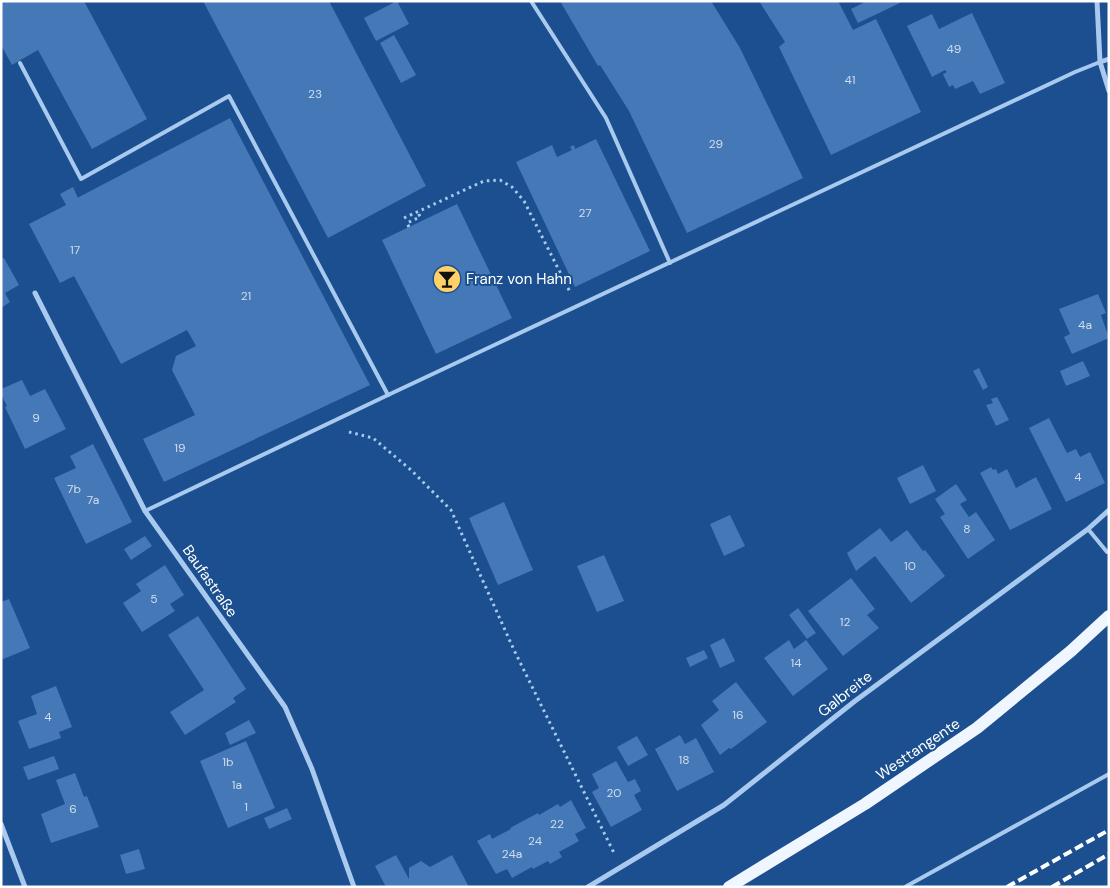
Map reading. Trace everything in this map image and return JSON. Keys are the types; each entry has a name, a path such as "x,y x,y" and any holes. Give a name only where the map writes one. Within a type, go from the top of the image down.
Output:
{"main road":[{"name":"Westtangente","path":"729,887 865,804 977,728 1071,651 1109,616"}],"street":[{"path":"1097,1 1100,62 1109,91"},
{"path":"1100,62 1109,60"},
{"name":"Baufastraße","path":"35,293 146,511 285,707 312,769 354,887"},
{"name":"Galbreite","path":"588,887 724,805 855,701 1088,529 1109,510"},
{"path":"1,824 25,887"}],"lane":[{"path":"531,1 606,118 670,262"},
{"path":"146,511 670,262 1100,62"},
{"path":"20,63 81,179 228,96 388,395"},
{"path":"1088,529 1108,552"},
{"path":"905,887 1109,774"}],"path":[{"path":"404,218 484,181 500,180 512,187 524,201 577,306"},
{"path":"409,227 407,223 420,217 418,212"},
{"path":"323,426 373,438 412,470 452,510 514,650 621,867"}],"building":[{"path":"1,1 84,1 147,119 92,149 38,50 12,65 1,45"},
{"path":"203,1 329,1 426,186 328,238"},
{"path":"397,1 409,24 376,41 364,18"},
{"path":"560,1 711,1 740,48 803,178 687,233 629,111 600,65 598,66"},
{"path":"759,1 838,1 853,30 876,19 921,112 831,155 779,47 785,42"},
{"path":"867,1 904,1 858,23 851,9"},
{"path":"972,13 1005,83 980,94 973,81 955,89 953,85 949,87 943,74 947,72 945,70 932,77 907,26 932,14 939,29"},
{"path":"394,35 416,75 401,83 380,43"},
{"path":"230,118 370,385 164,482 143,439 195,415 172,370 176,356 196,346 187,330 121,364 74,276 60,283 29,224 66,205 60,194 73,187 78,198"},
{"path":"596,139 650,251 575,287 516,162 552,145 557,157 572,150 570,147 574,145 575,149"},
{"name":"Franz von Hahn","path":"457,204 512,318 436,354 382,240"},
{"path":"4,258 19,285 5,293 10,302 1,308 1,259"},
{"path":"1098,294 1106,313 1101,315 1109,338 1072,354 1064,337 1070,334 1059,309"},
{"path":"1083,361 1090,376 1066,386 1060,371"},
{"path":"979,368 988,387 983,390 973,371"},
{"path":"22,380 30,396 45,389 66,429 25,449 5,407 7,406 1,394 1,389"},
{"path":"997,397 1009,420 996,426 986,405 993,403 991,399"},
{"path":"1049,418 1067,453 1076,449 1080,457 1090,452 1105,483 1066,502 1029,428"},
{"path":"93,444 132,522 86,544 54,478 76,468 70,456"},
{"path":"923,465 936,491 910,504 897,478"},
{"path":"991,467 993,470 996,469 998,474 1007,469 1016,488 1036,477 1052,509 1010,530 980,473"},
{"path":"956,484 967,500 960,504 969,517 976,512 995,540 968,559 940,517 945,514 935,499"},
{"path":"504,502 533,570 498,585 469,518"},
{"path":"730,515 745,546 724,556 710,524"},
{"path":"880,528 891,542 907,530 945,576 911,603 875,556 856,571 847,553"},
{"path":"145,536 152,546 131,560 124,549"},
{"path":"604,555 624,601 597,612 577,566"},
{"path":"165,565 184,595 170,604 175,611 142,632 123,603 141,591 136,584"},
{"path":"851,578 875,609 867,615 879,628 843,656 808,611"},
{"path":"9,599 30,648 1,660 1,602"},
{"path":"798,608 816,633 807,639 789,615"},
{"path":"198,616 246,689 233,698 236,702 185,735 170,712 204,690 168,635"},
{"path":"724,638 735,661 720,668 710,645"},
{"path":"789,640 794,649 806,640 828,669 793,696 764,658"},
{"path":"704,650 708,658 690,667 686,658"},
{"path":"736,682 767,722 720,755 701,725 719,710 712,701"},
{"path":"56,686 72,727 59,732 61,738 29,749 18,721 37,714 31,696"},
{"path":"249,720 256,733 230,745 225,733"},
{"path":"680,735 685,744 696,738 714,772 677,791 655,749"},
{"path":"637,736 648,755 628,766 617,747"},
{"path":"246,741 275,808 228,828 200,761"},
{"path":"54,756 59,769 28,780 23,767"},
{"path":"616,761 628,782 635,779 641,791 634,795 642,810 611,827 592,792 599,788 592,774"},
{"path":"75,773 84,797 87,796 99,827 51,843 41,814 65,804 56,780"},
{"path":"571,800 586,828 575,834 579,841 559,852 562,857 550,864 548,861 512,878 507,869 496,874 477,841 490,834 492,839 538,813 539,815 558,804 560,807"},
{"path":"287,808 292,819 269,829 264,818"},
{"path":"139,849 145,869 126,874 120,855"},
{"path":"396,855 409,879 409,868 421,861 430,867 452,855 469,887 386,887 375,866"}],"railway":[{"path":"1007,887 1109,830"},
{"path":"1052,887 1109,854"}],"place":[{"name":"Franz von Hahn","path":"447,279"}]}
